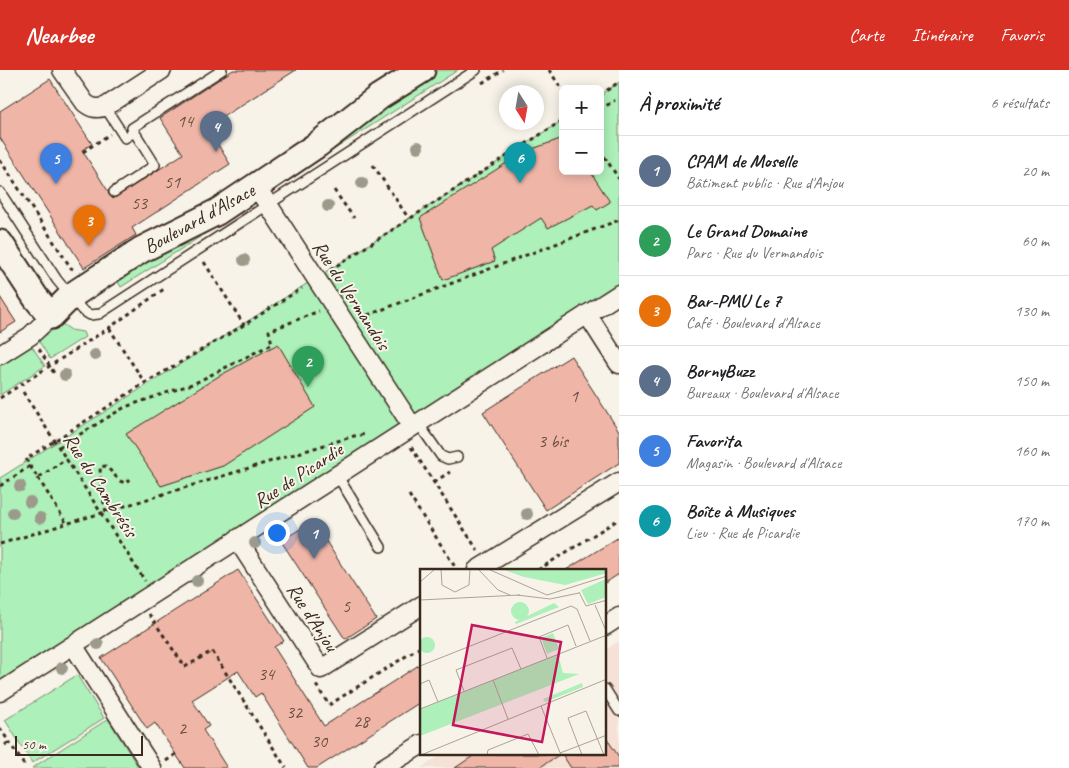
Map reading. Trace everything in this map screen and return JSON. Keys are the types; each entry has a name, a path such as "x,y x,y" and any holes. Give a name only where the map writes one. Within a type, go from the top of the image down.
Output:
{"street":[{"path":"62,70 85,103 94,109 105,107 162,70"},
{"name":"Boulevard d'Alsace","path":"51,316 70,296 141,250 217,212 263,196 317,145 379,97 422,70"},
{"name":"Rue du Vermandois","path":"263,196 411,427"},
{"path":"0,243 36,298 51,316 30,336 0,355"},
{"name":"Rue de Picardie","path":"0,692 619,294"},
{"path":"587,314 619,364"},
{"path":"482,568 619,482"},
{"name":"Rue d'Anjou","path":"237,539 321,668 420,606"},
{"path":"606,625 619,617"},
{"path":"73,645 152,768"},
{"path":"383,768 420,745"}],"lane":[{"path":"114,192 155,164 132,128 222,70"},
{"path":"263,196 476,70"},
{"path":"105,107 125,138 134,132"},
{"path":"0,192 44,262 70,296"},
{"path":"411,427 441,456 448,459 457,458"},
{"path":"337,475 381,547"},
{"path":"606,691 619,711"}],"path":[{"path":"478,86 503,70"},
{"path":"549,70 559,85"},
{"path":"604,92 619,82"},
{"path":"604,107 615,100"},
{"path":"67,524 26,459 145,383 244,325 317,279 559,123"},
{"path":"83,152 118,128"},
{"path":"604,156 619,177"},
{"path":"0,160 63,257 71,268 77,271"},
{"path":"373,165 409,219"},
{"path":"334,190 354,218"},
{"path":"59,447 125,407 196,383 272,344 269,331 322,310 346,324 619,220"},
{"path":"197,267 204,262 244,325"},
{"path":"0,398 109,328 165,289"},
{"path":"109,328 145,383"},
{"path":"30,336 54,372"},
{"name":"Rue du Cambrésis","path":"23,392 103,513 185,668 212,651 286,768"},
{"path":"411,427 482,568"},
{"path":"0,544 354,436 368,434"},
{"path":"38,478 66,459"},
{"path":"0,486 30,466"},
{"path":"103,513 100,467 106,466 120,481 125,483 131,478"},
{"path":"409,495 456,569"},
{"path":"540,569 619,518"},
{"path":"321,668 310,676 328,705 420,647"},
{"path":"0,728 26,768"},
{"path":"5,745 9,742"}],"shaded area":[{"path":"619,641 619,768 421,768 440,756 606,756 606,649"}],"green space":[{"path":"436,70 458,70 305,168 303,165 375,109"},
{"path":"619,82 619,294 0,687 0,478 559,123 559,175 604,175 604,92"},
{"path":"230,218 121,287 115,277"},
{"path":"61,323 71,330 83,332 85,337 50,359 38,340"},
{"path":"31,345 45,366 0,395 0,365"},
{"path":"77,675 104,718 32,763 5,720"},
{"path":"108,719 139,768 32,768"}],"building":[{"path":"233,70 296,70 207,127 230,164 132,228 136,235 84,268 0,138 0,111 50,79 92,144 82,150 113,199 183,154 160,118"},
{"path":"559,139 559,175 593,175 610,202 597,210 593,205 548,228 541,218 491,250 495,261 443,280 420,218 524,152"},
{"path":"0,297 16,322 0,332"},
{"path":"278,344 315,407 223,466 161,486 126,434 219,376"},
{"path":"571,356 619,431 619,463 546,510 483,412"},
{"path":"313,521 376,619 345,639 281,541"},
{"path":"619,537 619,574 606,582 606,569 568,569"},
{"path":"238,570 284,641 274,647 324,726 420,664 420,702 317,768 308,768 261,693 255,697 238,671 192,700 209,726 203,730 227,768 185,768 155,723 147,729 101,658"},
{"path":"606,738 619,757 619,768 571,768 563,756 606,756"},
{"path":"473,756 557,756 539,768 455,768"}],"place":[{"name":"BornyBuzz","path":"216,152"},
{"name":"Boîte à Musiques","path":"520,183"},
{"name":"Favorita","path":"56,184"},
{"name":"Bar-PMU Le 7","path":"89,246"},
{"name":"Le Grand Domaine","path":"308,387"},
{"name":"CPAM de Moselle","path":"314,559"}]}
